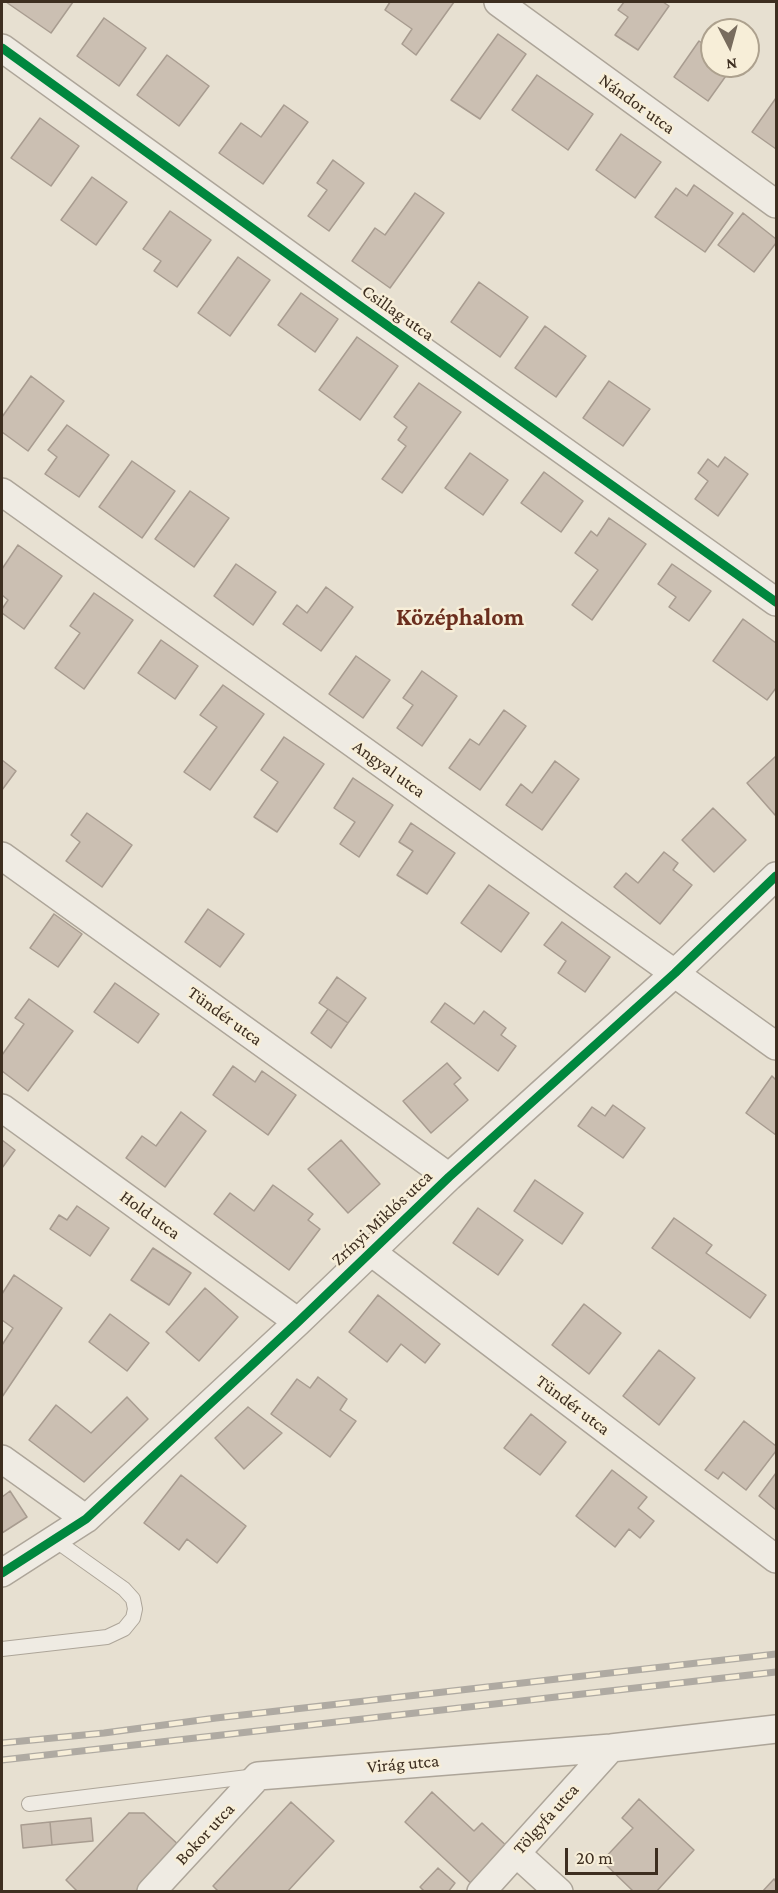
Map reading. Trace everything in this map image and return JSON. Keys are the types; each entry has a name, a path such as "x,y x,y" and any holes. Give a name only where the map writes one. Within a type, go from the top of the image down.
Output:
{"street":[{"name":"Nándor utca","path":"498,2 777,204"},
{"name":"Csillag utca","path":"2,48 350,299 777,602"},
{"name":"Angyal utca","path":"2,492 777,1046"},
{"name":"Tündér utca","path":"2,856 449,1177"},
{"name":"Zrínyi Miklós utca","path":"2,1573 86,1519 298,1322 449,1177 675,973 777,876"},
{"name":"Hold utca","path":"2,1108 298,1322"},
{"name":"Tündér utca","path":"370,1251 777,1559"},
{"path":"2,1459 86,1519"},
{"name":"Virág utca","path":"258,1776 611,1748 777,1729"},
{"name":"Tölgyfa utca","path":"481,1892 611,1748"},
{"name":"Bokor utca","path":"151,1892 258,1776"},
{"path":"516,1853 559,1892"}],"lane":[{"path":"2,1649 107,1636 124,1629 133,1618 135,1609 133,1599 124,1589 55,1540"},
{"name":"Virág utca","path":"29,1804 258,1776"}],"building":[{"path":"6,2 73,2 51,33"},
{"path":"390,2 454,2 416,55 402,44 412,29 385,10"},
{"path":"624,2 663,2 669,6 638,50 615,35 628,17 618,10"},
{"path":"104,18 146,48 119,86 77,56"},
{"path":"498,34 526,54 480,119 451,100"},
{"path":"699,41 700,78 724,78 708,101 674,77"},
{"path":"167,55 209,86 179,126 137,95"},
{"path":"537,75 593,114 568,150 512,110"},
{"path":"776,98 776,149 752,132"},
{"path":"284,105 308,122 263,184 219,153 241,123 261,137"},
{"path":"40,118 79,146 51,186 11,158"},
{"path":"621,134 661,162 635,198 596,170"},
{"path":"333,160 364,183 329,231 308,216 327,190 317,183"},
{"path":"92,177 127,202 96,245 61,220"},
{"path":"694,185 733,213 705,252 655,217 676,188 687,196"},
{"path":"415,193 444,213 390,288 352,261 375,228 385,235"},
{"path":"170,211 211,240 177,287 154,271 161,261 143,249"},
{"path":"743,213 776,239 776,243 754,272 718,245"},
{"path":"238,257 270,280 230,336 198,313"},
{"path":"479,282 528,317 500,357 451,322"},
{"path":"301,293 338,319 315,352 278,325"},
{"path":"545,326 586,356 556,397 515,368"},
{"path":"357,337 398,366 360,420 319,390"},
{"path":"31,376 64,401 28,451 2,432 2,417"},
{"path":"609,381 650,409 623,446 583,418"},
{"path":"419,383 461,412 402,493 382,479 406,446 398,440 407,427 394,417"},
{"path":"67,425 109,455 79,497 45,474 57,457 48,450"},
{"path":"470,453 508,480 483,515 445,488"},
{"path":"725,457 748,474 718,516 695,499 708,481 698,473 708,459 718,467"},
{"path":"132,461 175,491 142,538 99,507"},
{"path":"544,472 583,501 561,532 521,503"},
{"path":"190,491 229,518 194,567 155,539"},
{"path":"609,518 646,544 592,620 572,605 598,570 575,553 591,531 597,536"},
{"path":"18,545 62,576 24,629 2,613 8,600 2,595 2,569"},
{"path":"236,564 276,592 253,625 214,596"},
{"path":"672,564 711,591 689,621 669,607 676,597 658,584"},
{"path":"326,587 353,607 321,651 283,624 297,605 307,613"},
{"path":"94,593 133,620 84,689 55,668 80,633 70,626"},
{"path":"743,619 776,643 776,688 767,700 713,661"},
{"path":"161,640 198,666 175,699 138,673"},
{"path":"356,656 390,680 363,718 329,694"},
{"path":"422,671 457,696 422,746 397,728 413,705 403,698"},
{"path":"223,685 264,714 210,790 184,772 217,727 200,715"},
{"path":"504,710 526,726 480,790 449,768 470,739 479,745"},
{"path":"284,737 324,764 277,832 254,817 278,782 261,770"},
{"path":"776,756 776,814 775,815 747,783"},
{"path":"2,760 16,771 2,790"},
{"path":"555,761 579,779 542,830 506,805 521,784 532,793"},
{"path":"353,778 393,805 359,857 340,844 355,822 334,808"},
{"path":"713,808 746,840 714,872 682,840"},
{"path":"87,813 132,845 102,887 66,861 80,842 71,835"},
{"path":"411,823 455,853 427,894 397,875 413,851 399,842"},
{"path":"664,852 678,863 673,870 692,885 660,924 614,887 626,873 638,883"},
{"path":"489,885 529,913 501,952 461,923"},
{"path":"208,909 244,934 220,967 185,942"},
{"path":"54,914 82,934 58,967 30,948"},
{"path":"562,922 610,957 585,992 558,973 566,961 544,945"},
{"path":"337,977 366,998 348,1023 319,1003"},
{"path":"115,983 159,1014 138,1043 94,1012"},
{"path":"29,999 73,1031 28,1091 2,1071 2,1055 24,1024 15,1018"},
{"path":"445,1003 474,1024 484,1011 506,1028 501,1035 516,1046 498,1071 431,1022"},
{"path":"328,1009 348,1023 331,1048 311,1033"},
{"path":"447,1063 461,1078 454,1084 468,1100 431,1133 403,1101"},
{"path":"233,1066 255,1082 262,1071 296,1095 268,1135 213,1095"},
{"path":"772,1076 776,1080 776,1135 746,1113"},
{"path":"613,1105 645,1128 623,1158 578,1126 592,1107 605,1116"},
{"path":"181,1112 206,1131 165,1187 126,1158 142,1136 156,1146"},
{"path":"2,1140 15,1150 2,1168"},
{"path":"341,1140 380,1184 348,1213 308,1169"},
{"path":"535,1180 583,1213 562,1244 514,1211"},
{"path":"273,1185 313,1214 308,1220 320,1229 289,1270 214,1214 230,1193 254,1211"},
{"path":"77,1206 109,1228 90,1256 50,1229 59,1215 67,1220"},
{"path":"478,1208 523,1240 498,1275 453,1243"},
{"path":"674,1218 712,1245 706,1253 766,1295 750,1318 652,1248"},
{"path":"153,1248 191,1273 169,1305 131,1280"},
{"path":"14,1275 62,1308 2,1397 2,1345 13,1328 2,1320 2,1294"},
{"path":"205,1288 238,1317 199,1361 166,1332"},
{"path":"378,1295 440,1344 425,1363 401,1344 387,1362 349,1332"},
{"path":"584,1304 621,1333 589,1374 552,1345"},
{"path":"110,1314 149,1343 127,1371 89,1342"},
{"path":"659,1350 695,1378 659,1425 623,1396"},
{"path":"318,1377 347,1399 340,1410 356,1421 330,1457 271,1414 297,1379 310,1388"},
{"path":"127,1397 148,1419 84,1482 29,1440 56,1405 91,1433"},
{"path":"248,1407 282,1433 244,1469 215,1438"},
{"path":"531,1414 566,1442 540,1475 504,1448"},
{"path":"744,1421 776,1446 776,1451 746,1490 723,1472 718,1479 705,1470"},
{"path":"612,1470 647,1497 638,1508 654,1521 640,1538 629,1529 615,1547 576,1516"},
{"path":"776,1473 776,1510 759,1496"},
{"path":"181,1475 246,1526 217,1563 187,1539 179,1550 144,1523"},
{"path":"10,1491 27,1517 2,1533 2,1497"},
{"path":"432,1792 474,1831 482,1823 511,1850 476,1888 405,1822"},
{"path":"639,1799 694,1850 656,1892 634,1892 602,1861 633,1828 622,1818"},
{"path":"291,1802 334,1841 287,1892 219,1892 213,1886"},
{"path":"129,1813 144,1813 181,1847 139,1892 78,1892 66,1880"},
{"path":"91,1818 93,1841 52,1845 50,1822"},
{"path":"50,1822 52,1845 23,1848 21,1825"},
{"path":"438,1868 455,1883 448,1892 425,1892 420,1887"},
{"path":"774,1879 776,1892 762,1892"}],"railway":[{"path":"2,1743 776,1654"},
{"path":"2,1760 776,1672"}],"cycle path":[{"path":"2,48 776,602"},
{"path":"2,1573 86,1519 298,1322 449,1177 675,973 776,876"}],"district":[{"name":"Középhalom","path":"460,618"}]}
